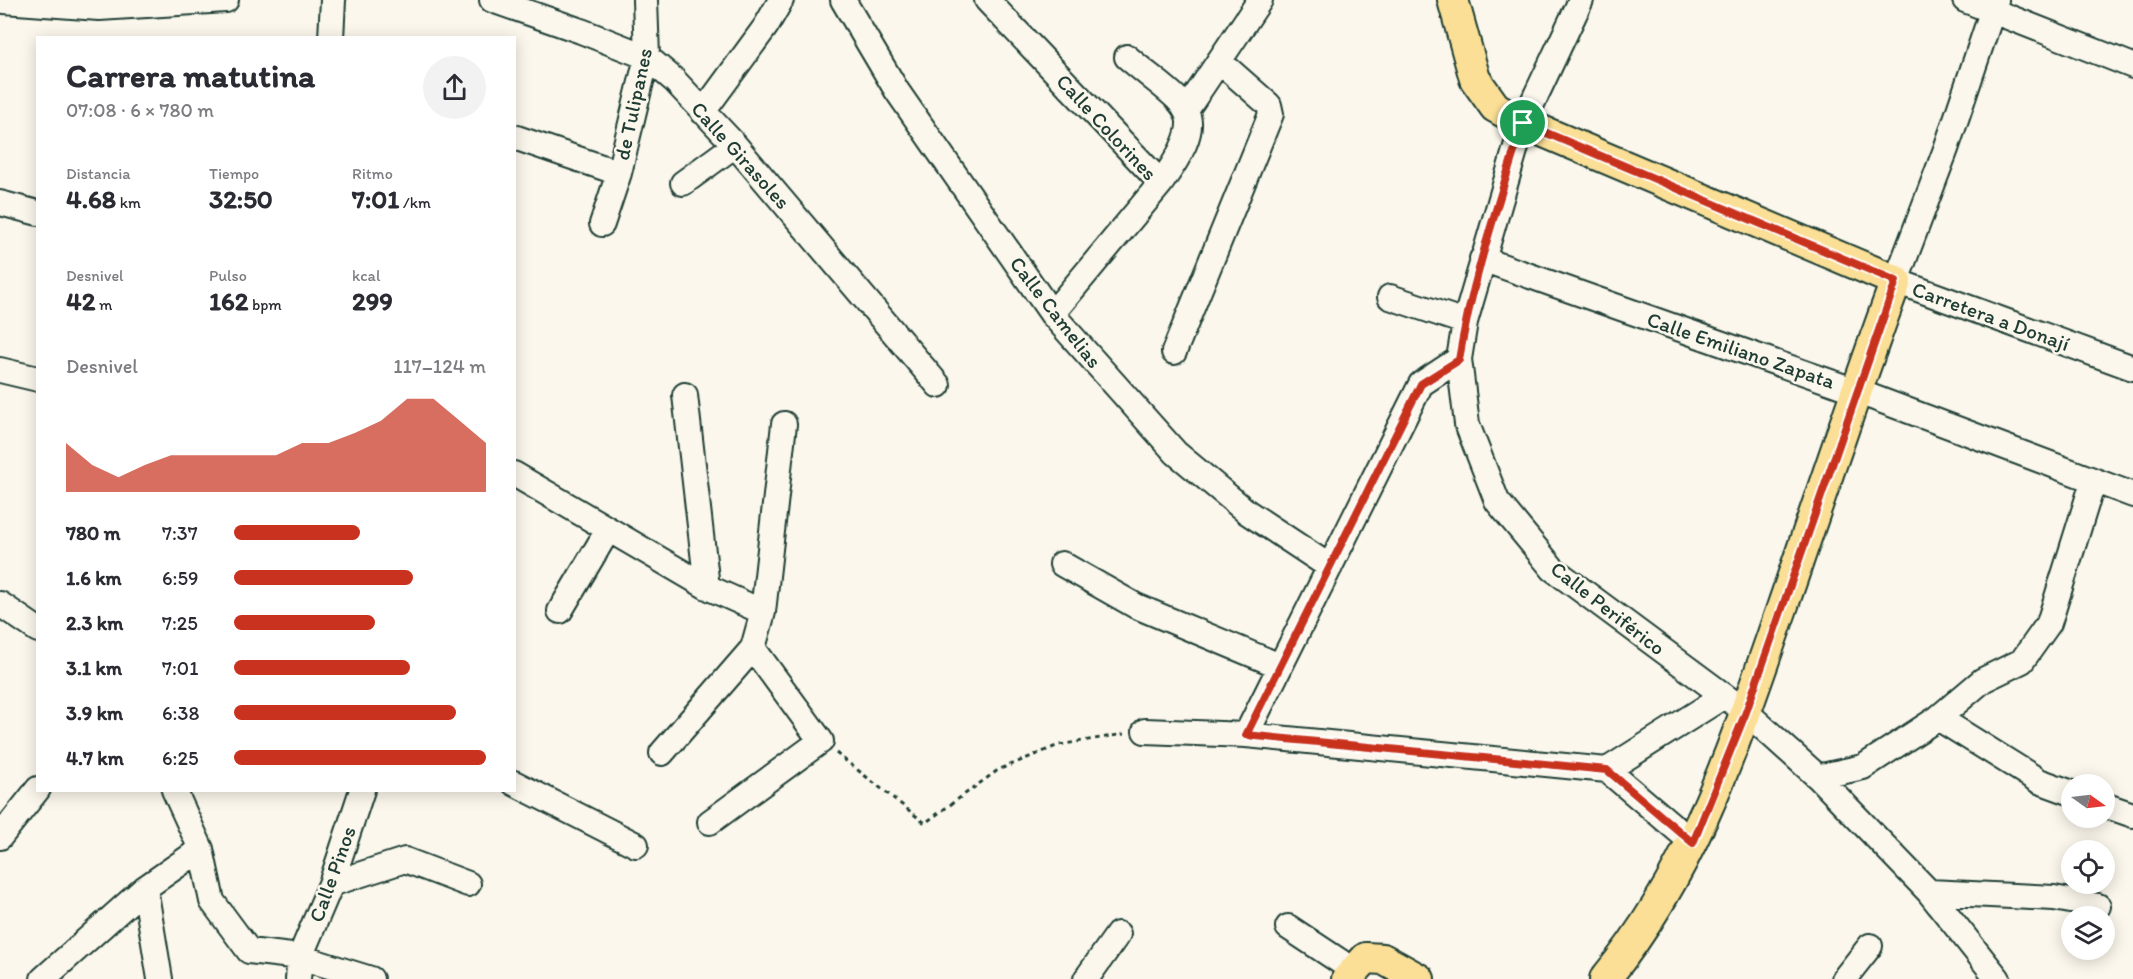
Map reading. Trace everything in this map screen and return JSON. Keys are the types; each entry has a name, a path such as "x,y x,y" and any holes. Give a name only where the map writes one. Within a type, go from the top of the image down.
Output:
{"main road":[{"name":"Carretera a Donají","path":"1453,0 1475,79 1495,107 1523,123 1896,281"},
{"path":"1605,979 1634,945 1693,843 1735,704 1896,281"},
{"path":"1350,974 1366,958 1383,959 1419,979"}],"street":[{"path":"0,8 5,0 99,8 226,0"},
{"path":"331,36 333,0"},
{"name":"de Tulipanes","path":"602,224 619,173 647,57 645,0"},
{"path":"703,112 781,0"},
{"name":"Calle Camelias","path":"843,0 897,91 1052,314 1176,453 1247,512 1330,567"},
{"name":"Calle Colorines","path":"987,0 1161,183 1052,314"},
{"path":"1187,109 1260,0"},
{"name":"Calle Periférico","path":"1581,0 1523,123 1465,322 1459,360 1467,424 1497,501 1553,569 1735,704 1818,777 1929,892 1998,979"},
{"path":"1965,0 1994,6 2133,66"},
{"name":"Calle Girasoles","path":"504,2 647,57 674,80 735,145 938,385"},
{"path":"1896,281 1946,149 1994,6"},
{"path":"1127,57 1187,109 1192,125 1183,152 1161,183"},
{"path":"1174,352 1270,114 1269,105 1219,61"},
{"path":"519,142 619,173"},
{"path":"683,183 735,145"},
{"path":"0,203 36,212"},
{"name":"Calle Emiliano Zapata","path":"1482,259 1856,391 2093,482 2133,495"},
{"name":"Carretera a Donají","path":"1896,281 2133,368"},
{"path":"1390,297 1465,322"},
{"path":"1246,735 1421,384 1459,360"},
{"path":"0,370 36,379"},
{"path":"685,395 707,587"},
{"path":"663,753 753,648 763,612 784,424"},
{"path":"516,475 707,587 763,612"},
{"path":"1818,777 1863,767 1938,718 1983,680 2022,661 2049,623 2093,482"},
{"path":"560,611 608,530"},
{"path":"1062,564 1136,606 1280,666"},
{"path":"0,604 36,625"},
{"path":"710,822 821,741 753,648"},
{"path":"1145,731 1246,735 1607,770 1735,704"},
{"path":"1938,718 2038,781 2061,789"},
{"path":"1607,770 1693,843"},
{"path":"516,784 636,845"},
{"path":"0,837 36,792"},
{"path":"175,792 201,849 213,901 249,951 299,968 371,979"},
{"name":"Calle Pinos","path":"299,968 331,884 361,792"},
{"path":"2115,809 2133,815"},
{"path":"43,979 145,888 201,849"},
{"path":"331,884 405,861 468,884"},
{"path":"145,888 159,979"},
{"path":"1929,892 2054,898 2098,906"},
{"path":"1288,927 1350,974"},
{"path":"1086,979 1118,934"},
{"path":"1844,979 1870,946"}],"path":[{"path":"821,741 925,823 998,770 1059,745 1145,731"}],"route":[{"path":"1523,123 1896,281 1746,712 1693,843 1607,770 1246,735 1421,384 1459,360 1465,322 1482,259 1523,123"}]}
